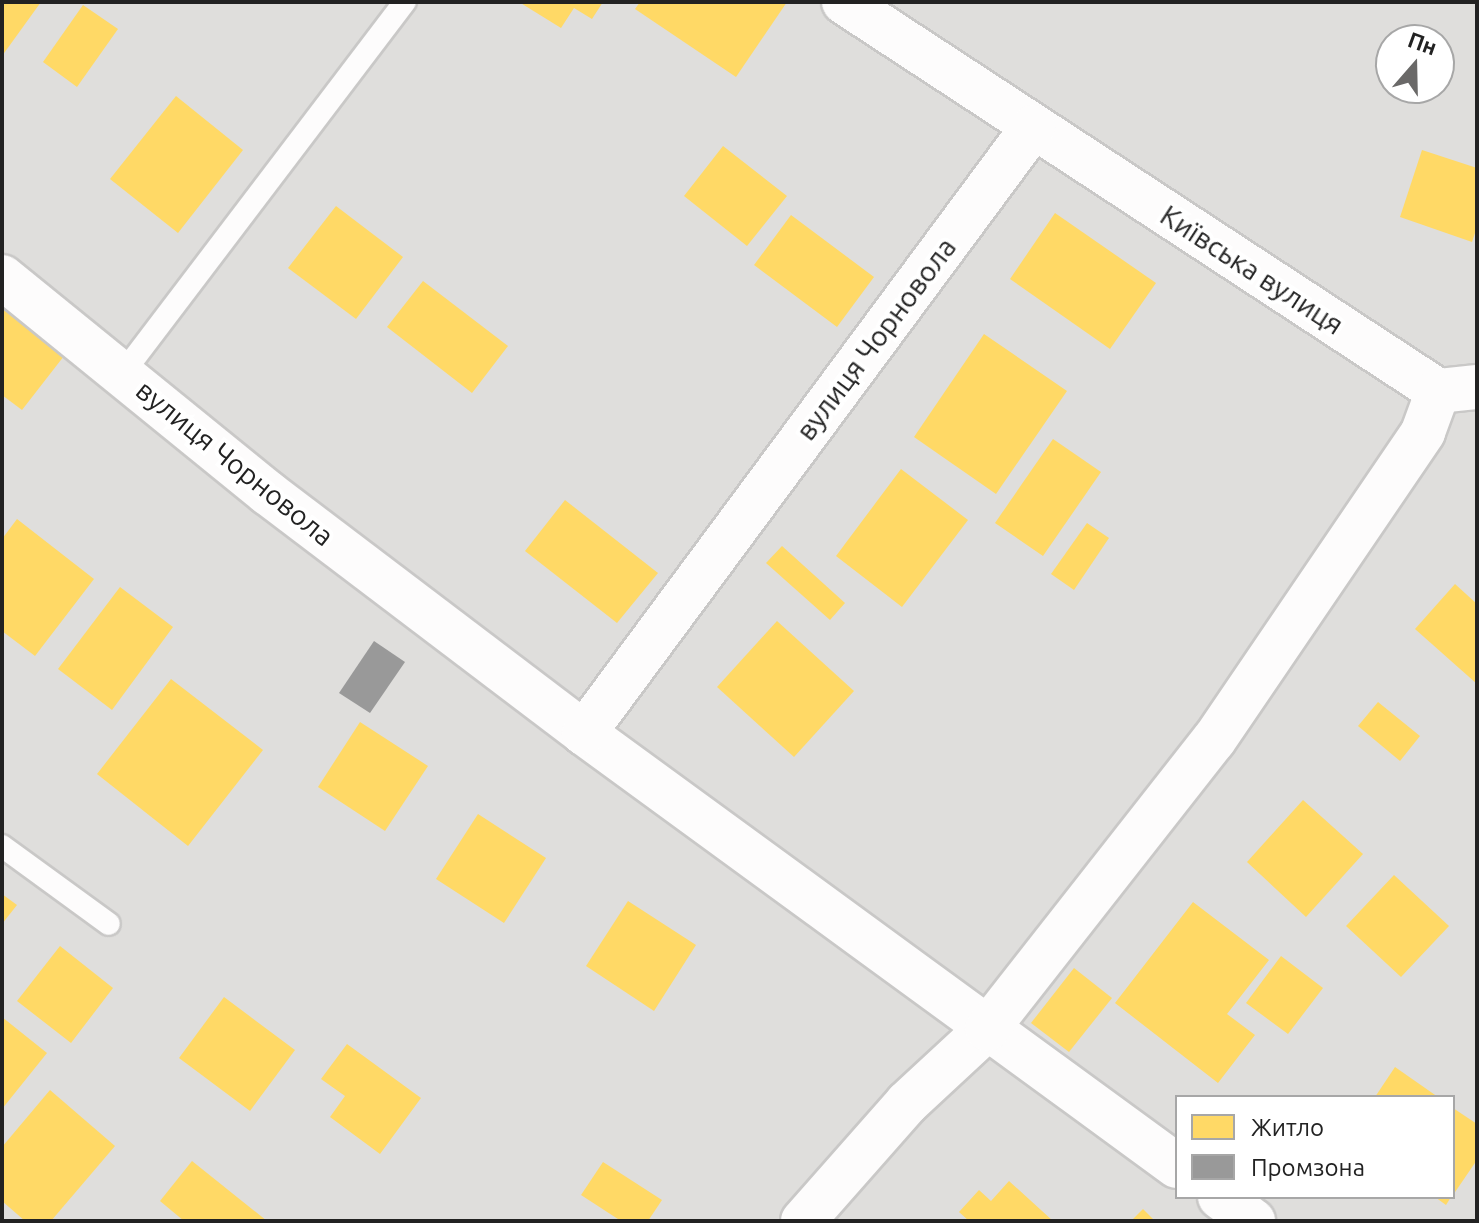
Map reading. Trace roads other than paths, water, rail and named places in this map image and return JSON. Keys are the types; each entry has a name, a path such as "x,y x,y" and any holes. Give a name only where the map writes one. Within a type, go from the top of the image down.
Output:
{"street":[{"path":"844,2 1033,127"},
{"name":"вулиця Чорновола","path":"584,733 1033,127"},
{"name":"Київська вулиця","path":"1033,127 1458,389"},
{"name":"вулиця Чорновола","path":"2,277 268,493 584,733 1175,1165"},
{"path":"803,1221 907,1103 987,1029 1214,740 1423,432 1458,389"},
{"path":"1223,1199 1253,1221"}],"lane":[{"path":"123,373 405,2"},
{"path":"2,846 109,924"}]}
